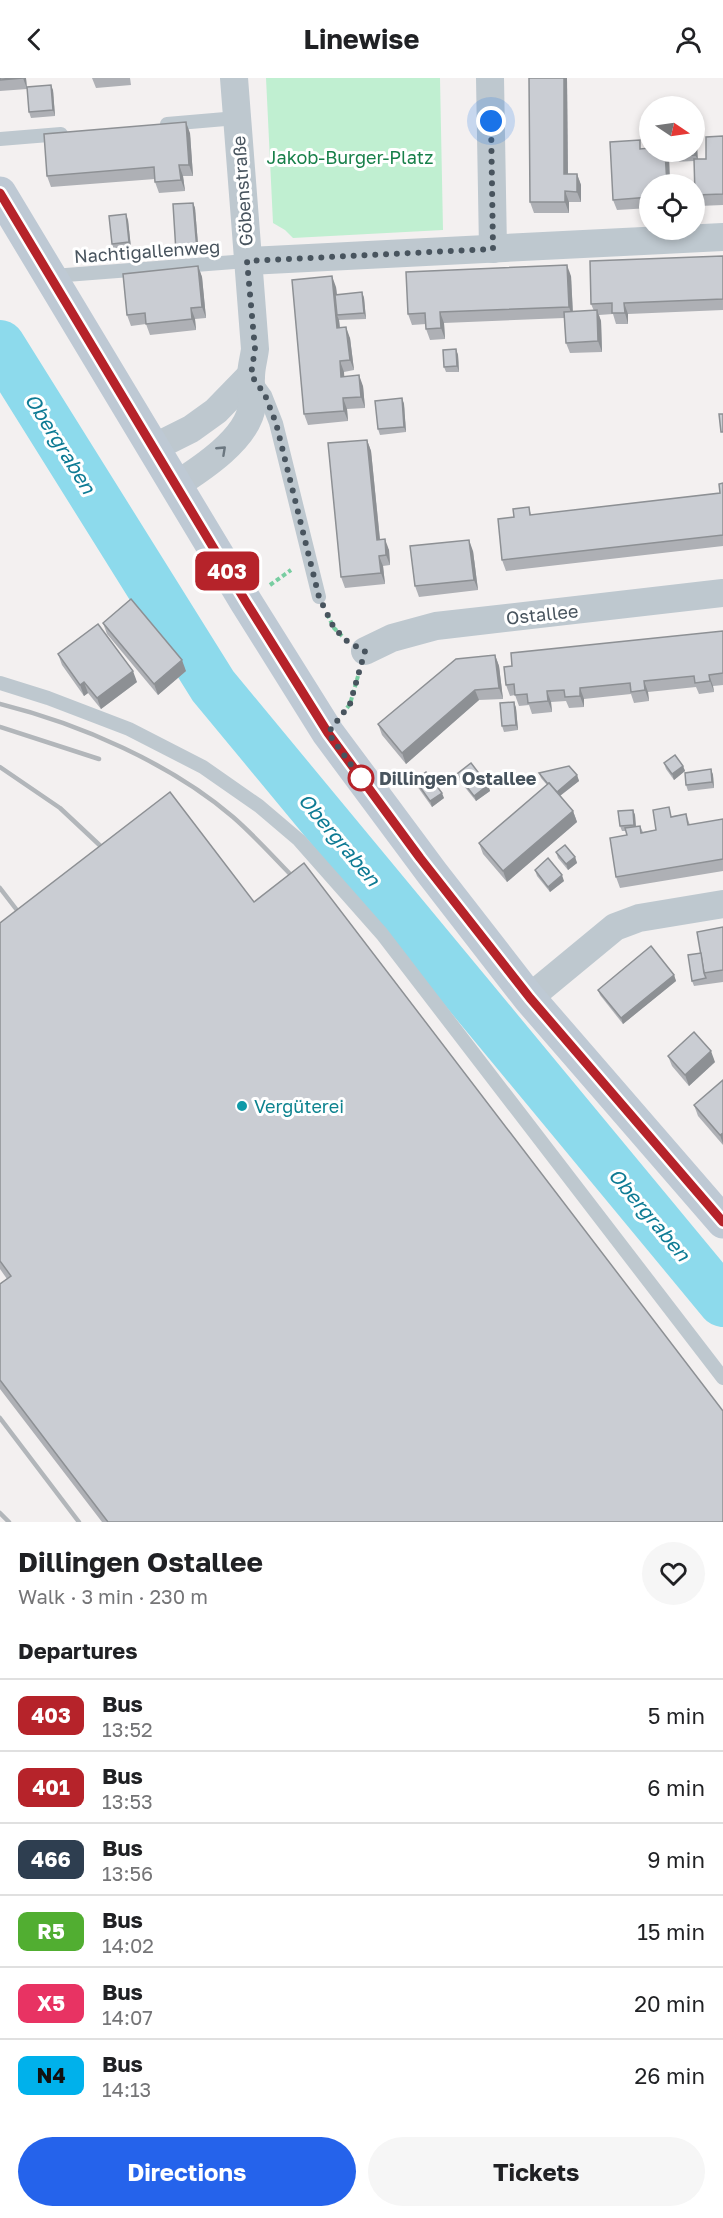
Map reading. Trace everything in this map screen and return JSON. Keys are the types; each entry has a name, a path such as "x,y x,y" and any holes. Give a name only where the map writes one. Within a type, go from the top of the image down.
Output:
{"main road":[{"path":"0,193 246,602 328,733 425,864 530,998 723,1222"}],"street":[{"name":"Göbenstraße","path":"176,485 198,471 222,451 243,428 252,406 251,375 255,349 234,78"},
{"path":"490,78 493,249"},
{"path":"247,261 723,237"},
{"path":"153,448 190,429 216,411 251,375"},
{"name":"Ostallee","path":"365,651 392,638 436,626 723,594"},
{"path":"530,998 615,927 639,918 723,904"}],"lane":[{"path":"154,125 237,118"},
{"path":"0,139 71,133"},
{"name":"Nachtigallenweg","path":"51,276 247,261"},
{"path":"251,375 265,395 276,423 319,597"},
{"path":"0,683 48,698 129,729 203,767 259,806 299,840 382,934 723,1378"}],"path":[{"path":"246,602 309,558"},
{"path":"319,597 334,628 348,642 365,651 350,704 328,733"}],"green space":[{"name":"Jakob-Burger-Platz","path":"266,78 440,78 443,230 293,238 273,223"}],"building":[{"path":"0,78 23,78 0,80"},
{"path":"529,78 564,78 564,174 577,174 577,192 565,191 565,202 530,202"},
{"path":"51,85 53,110 29,112 27,87"},
{"path":"186,122 189,165 179,165 181,180 155,182 154,167 47,176 44,134"},
{"path":"723,136 723,194 705,195 705,174 694,174 694,162 705,162 706,159 706,137"},
{"path":"639,140 639,162 666,162 666,174 639,174 639,198 613,200 610,142"},
{"path":"193,203 197,250 176,252 173,204"},
{"path":"126,214 129,242 112,244 109,216"},
{"path":"723,256 723,299 624,303 625,313 612,313 612,303 591,304 590,261"},
{"path":"567,265 569,307 440,312 441,328 426,329 425,313 408,314 406,272"},
{"path":"198,266 202,307 191,308 192,319 146,324 145,313 127,315 123,274"},
{"path":"332,276 337,328 346,327 350,360 340,361 341,377 359,375 361,397 343,398 344,411 304,414 292,280"},
{"path":"362,292 364,313 337,315 335,295"},
{"path":"597,310 598,341 566,343 564,312"},
{"path":"456,349 457,366 444,367 443,350"},
{"path":"402,398 404,427 378,429 375,401"},
{"path":"719,414 723,414 723,432 721,432"},
{"path":"367,440 377,540 385,539 386,555 379,556 381,573 341,577 328,443"},
{"path":"723,483 723,535 502,560 498,519 514,517 513,509 529,507 530,515 720,493 719,484"},
{"path":"469,540 474,580 415,586 410,546"},
{"path":"131,599 182,660 154,684 103,623"},
{"path":"98,624 133,671 97,698 84,682 80,685 58,654"},
{"path":"723,631 723,673 709,675 710,681 695,683 694,676 644,681 645,690 631,692 630,683 580,688 580,696 565,697 564,690 547,691 548,701 528,703 527,694 515,695 514,684 506,685 504,667 512,666 511,653"},
{"path":"495,655 499,688 475,690 402,753 378,724 456,659"},
{"path":"514,702 516,725 502,726 500,703"},
{"path":"675,755 683,766 672,774 664,763"},
{"path":"471,763 488,785 474,796 457,774"},
{"path":"569,766 577,775 557,792 539,773"},
{"path":"711,769 712,782 686,785 685,773"},
{"path":"426,772 442,793 430,801 415,780"},
{"path":"549,783 573,811 503,871 479,843"},
{"name":"Vergüterei","path":"170,792 254,902 304,863 723,1411 723,1522 108,1522 0,1380 0,1284 11,1276 0,1261 0,923"},
{"path":"669,807 671,817 686,814 688,825 723,819 723,859 616,877 610,838 627,835 625,828 640,826 641,833 656,830 653,810"},
{"path":"633,810 634,825 620,826 618,811"},
{"path":"565,845 575,857 566,864 556,852"},
{"path":"548,858 562,875 548,887 535,870"},
{"path":"723,927 723,970 704,973 697,932"},
{"path":"651,946 674,975 621,1018 598,990"},
{"path":"701,953 706,978 692,981 688,955"},
{"path":"694,1032 711,1051 685,1075 668,1056"},
{"path":"723,1080 723,1133 720,1135 694,1105"}],"waterway":[{"name":"Obergraben","path":"0,345 213,686 723,1302"}],"railway":[{"path":"0,704 92,734 181,779 233,817 298,882"},
{"path":"0,727 99,759"},
{"path":"0,767 60,808 108,853"},
{"path":"0,888 23,918"},
{"path":"0,1418 79,1522"},
{"path":"0,1513 9,1522"}],"bus line":[{"name":"403","path":"0,193 246,602 328,733 420,858 530,998 723,1222"}],"place":[{"name":"Dillingen Ostallee","path":"361,778"},
{"name":"Vergüterei","path":"242,1106"}],"route":[{"path":"361,778 362,780 328,733 350,704 365,651 348,642 334,628 319,597 276,423 265,395 251,375 255,349 247,261 493,249 491,121"}]}
